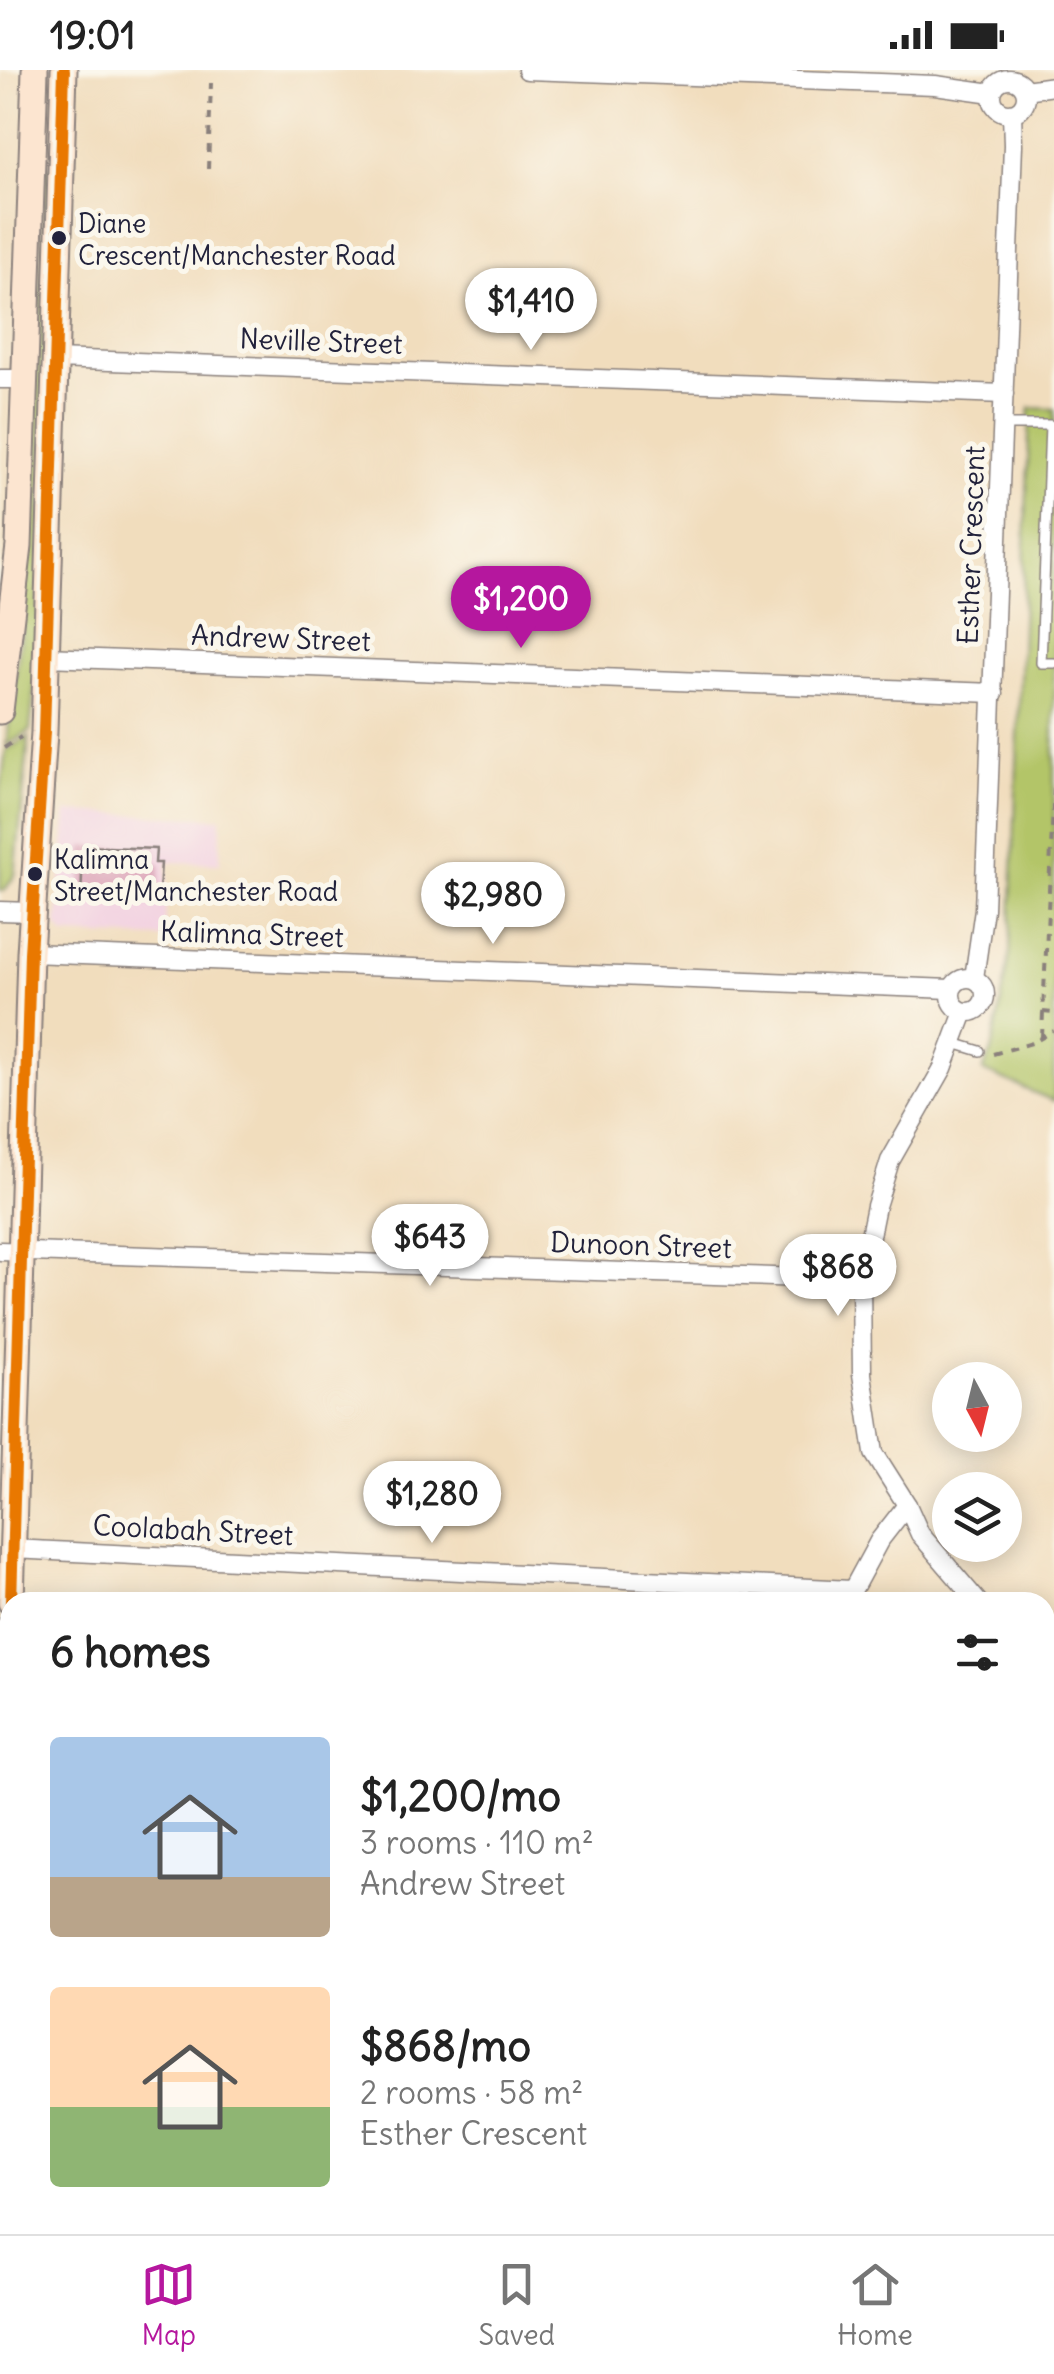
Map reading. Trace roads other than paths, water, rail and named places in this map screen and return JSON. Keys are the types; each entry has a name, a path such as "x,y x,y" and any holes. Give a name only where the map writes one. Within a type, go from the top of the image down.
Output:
{"main road":[{"path":"0,711 18,563 12,379 34,70"},
{"path":"11,1592 10,1251 42,789 64,70"}],"street":[{"path":"526,70 935,78 992,93"},
{"path":"1009,78 1026,90 1025,104 1012,113 998,109 992,93 998,82 1009,78"},
{"path":"1026,90 1054,86"},
{"name":"Esther Crescent","path":"974,978 984,909 994,693 1012,113"},
{"name":"Neville Street","path":"55,359 1004,394"},
{"name":"Andrew Street","path":"46,657 994,693"},
{"path":"0,910 32,912"},
{"name":"Kalimna Street","path":"30,954 951,989"},
{"path":"962,978 974,978 984,990 984,1001 976,1010 964,1012 952,1002 951,989 962,978"},
{"path":"964,1012 944,1068 890,1161 861,1280 862,1374 874,1453 908,1505 920,1534 969,1592"},
{"name":"Dunoon Street","path":"10,1251 861,1280"},
{"path":"850,1592 879,1541 908,1505"},
{"name":"Coolabah Street","path":"12,1550 775,1592"}],"lane":[{"path":"1003,424 1052,425 1041,663 1054,664"},
{"path":"954,1043 980,1051"}],"place":[{"name":"Diane Crescent/Manchester Road","path":"59,238"},
{"name":"Kalimna Street/Manchester Road","path":"35,874"}]}
